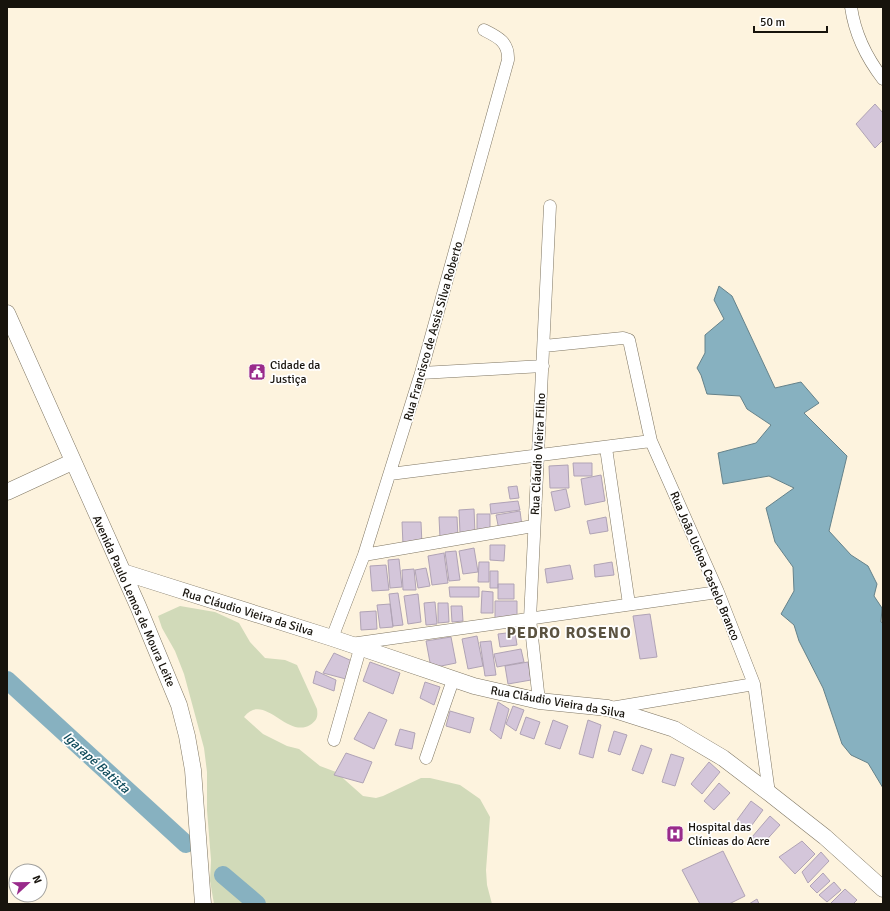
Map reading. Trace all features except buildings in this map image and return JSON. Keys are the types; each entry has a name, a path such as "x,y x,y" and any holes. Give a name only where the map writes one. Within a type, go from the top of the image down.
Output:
{"street":[{"path":"851,7 853,22 859,41 871,63 883,79"},
{"name":"Rua Francisco de Assis Silva Roberto","path":"332,638 364,556 421,373 508,60 507,47 503,41 484,30"},
{"name":"Rua Cláudio Vieira Filho","path":"539,701 530,619 550,206"},
{"name":"Avenida Paulo Lemos de Moura Leite","path":"7,313 171,682 187,736 193,770 204,904"},
{"name":"Rua João Uchoa Castelo Branco","path":"544,346 623,338 629,340 651,442 718,592 754,684 769,793"},
{"path":"421,373 543,366"},
{"path":"390,474 651,442"},
{"path":"606,448 629,604"},
{"path":"7,492 72,462"},
{"path":"364,556 534,526"},
{"name":"Rua Cláudio Vieira da Silva","path":"123,572 332,638 453,680 500,694 539,701 608,708 674,729 722,758 769,793 825,837 883,889"},
{"path":"334,740 354,646 718,592"},
{"path":"426,758 453,680"},
{"path":"608,708 754,684"}],"green space":[{"path":"180,606 215,612 239,623 250,642 265,658 285,660 297,665 317,709 316,718 310,725 301,728 284,722 260,709 252,710 244,717 263,734 287,746 299,749 320,766 336,772 363,796 376,798 421,778 430,778 460,785 480,799 490,817 486,870 487,885 492,904 214,904 210,881 211,860 207,810 207,772 204,748 184,674 175,651 162,628 158,616"}],"water":[{"path":"719,286 732,296 775,388 801,382 819,403 804,413 847,456 829,531 851,555 868,566 877,584 874,596 882,608 881,622 883,623 883,788 868,763 851,755 842,744 823,688 799,641 794,625 781,614 794,591 793,567 775,542 766,508 794,488 769,476 723,484 718,453 756,443 771,425 747,409 740,396 707,394 701,375 697,368 705,353 705,335 724,319 714,300"}],"waterway":[{"name":"Igarapé Batista","path":"7,680 186,844"},
{"name":"Igarapé Batista","path":"223,875 257,904"}],"place":[{"name":"Cidade da Justiça","path":"257,372"},
{"name":"Hospital das Clínicas do Acre","path":"675,834"}],"district":[{"name":"PEDRO ROSENO","path":"569,632"}]}
